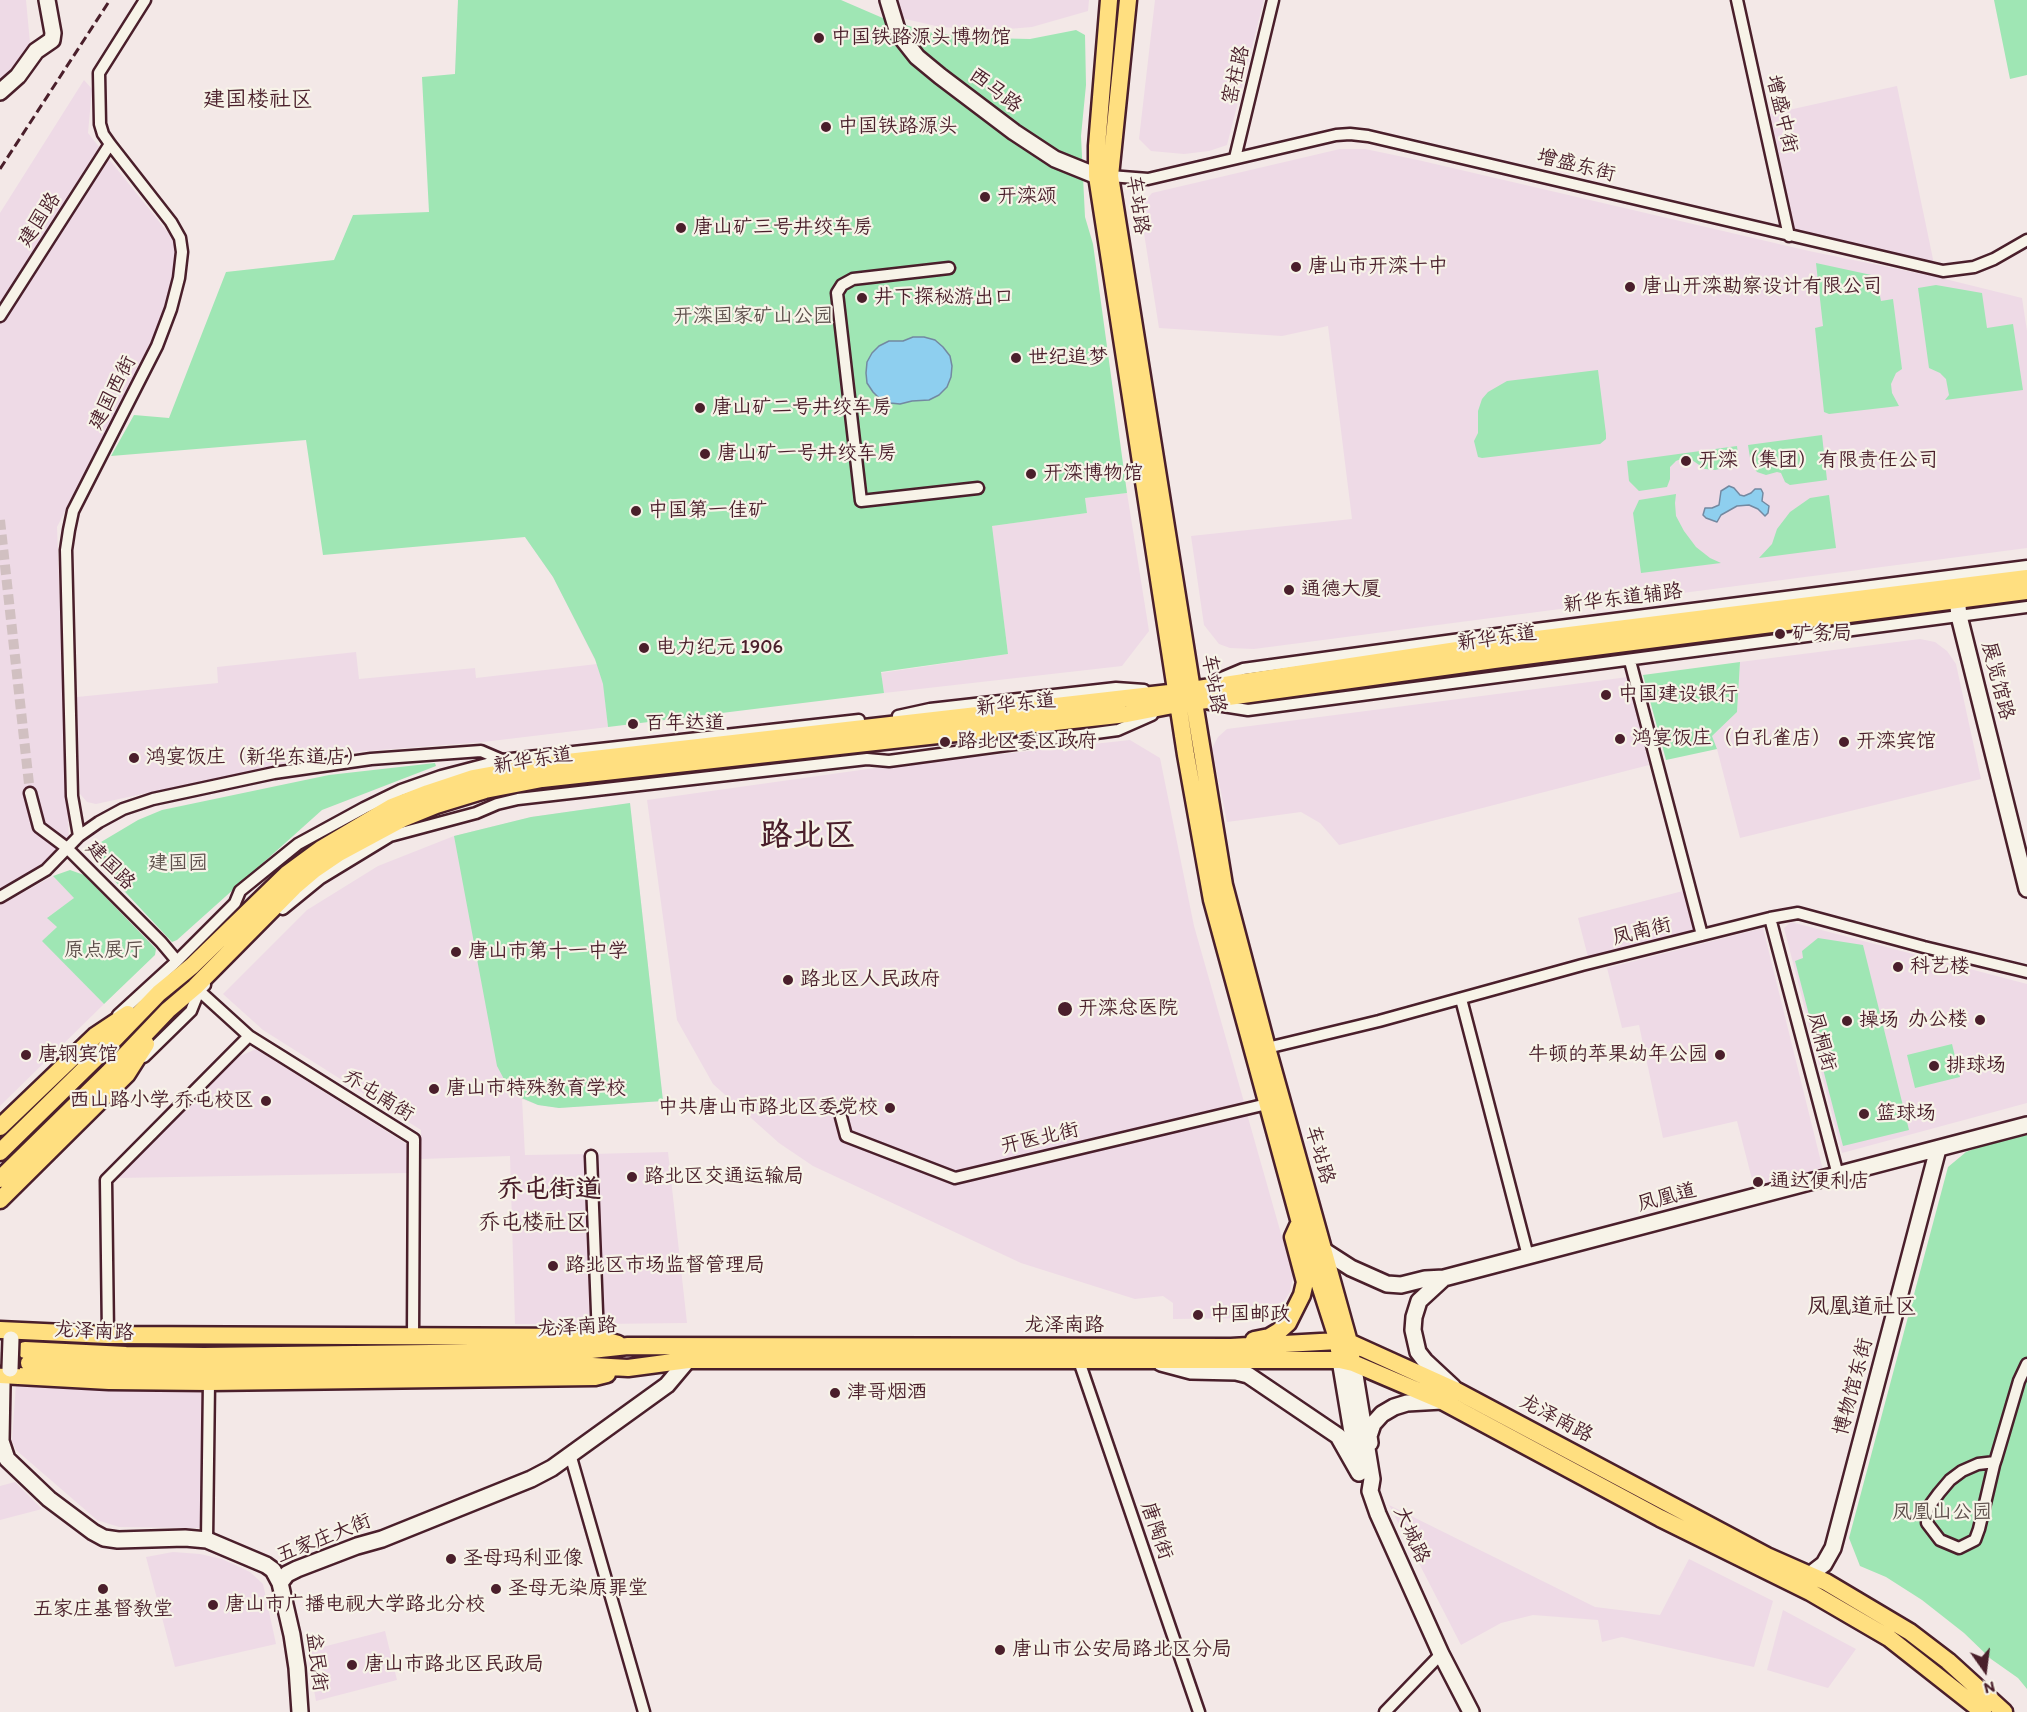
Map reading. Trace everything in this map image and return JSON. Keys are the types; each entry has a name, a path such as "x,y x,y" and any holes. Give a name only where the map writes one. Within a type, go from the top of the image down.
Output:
{"main road":[{"name":"车站路","path":"1109,0 1097,146 1186,697 1212,900 1300,1222 1344,1342"},
{"name":"车站路","path":"1103,176 1128,0"},
{"name":"新华东道","path":"1957,595 2027,578"},
{"name":"新华东道","path":"99,1044 192,966 287,874 330,843 392,807 508,765 1186,697 1494,660 1957,595 2027,591"},
{"name":"车站路","path":"1186,697 1224,885 1323,1250 1347,1361"},
{"name":"新华东道","path":"0,1179 108,1073 168,1010 197,989 294,887 339,853 404,818 436,805 485,790 542,779 1127,714 1186,697"},
{"path":"0,1200 127,1074 168,1010"},
{"path":"0,1127 99,1044"},
{"path":"0,1152 99,1044"},
{"path":"1231,1347 1279,1331 1288,1323 1296,1309 1305,1282 1293,1237 1300,1222"},
{"path":"8,1333 598,1338 627,1346"},
{"name":"龙泽南路","path":"1983,1712 1889,1638 1795,1585 1660,1518 1442,1401 1347,1361 688,1360 628,1368 575,1365 209,1369 27,1356 570,1352 627,1346 1231,1347 1344,1342 1457,1391 1767,1556 1826,1582 1910,1632 1948,1661 2004,1712"},
{"path":"4,1377 208,1382 595,1377 628,1368"}],"street":[{"path":"2,91 18,76 36,51 52,40 53,33 47,0"},
{"name":"建国西街","path":"79,836 72,796 66,550 69,530 73,511 157,346 171,309 179,278 182,252 180,238 171,222 103,135 100,124 99,73 145,0"},
{"name":"西马路","path":"888,0 898,33 917,57 1014,132 1055,159 1103,176"},
{"name":"窑柱路","path":"1235,158 1273,0"},
{"name":"增盛中街","path":"1737,0 1789,236"},
{"name":"增盛东街","path":"1103,176 1148,179 1336,135 1368,136 1943,271 1974,267 1994,259 2027,240"},
{"name":"建国路","path":"0,316 110,144"},
{"path":"949,268 853,279 842,285 837,293 861,501 978,488"},
{"name":"新华东道辅路","path":"1186,697 1248,710 1630,661 1957,595 2027,566"},
{"name":"新华东道辅路","path":"1186,697 1243,669 1497,633 1957,595 2027,608"},
{"name":"展览馆路","path":"1957,595 2027,889"},
{"path":"1630,661 1702,935"},
{"path":"0,897 46,870 79,836 123,809 153,800 274,773 371,759 481,751 508,765"},
{"path":"99,1044 235,903 240,891 298,844 401,790 441,776 508,765"},
{"name":"建国路","path":"30,793 39,827 66,848 161,942 177,961"},
{"name":"凤南街","path":"1267,1048 1702,935 1798,913 2027,972"},
{"name":"凤桐街","path":"1770,918 1838,1175"},
{"path":"127,1074 191,1011 197,989"},
{"name":"乔屯南街","path":"197,989 249,1036 414,1139 413,1336"},
{"path":"1461,999 1528,1256"},
{"path":"108,1335 106,1180 249,1036"},
{"name":"开医北街","path":"841,1117 846,1136 955,1178 1267,1104"},
{"name":"凤凰道","path":"1323,1250 1351,1268 1387,1284 1401,1285 1425,1279 1444,1278 2027,1125"},
{"name":"博物馆东街","path":"1795,1585 1824,1564 1833,1548 1938,1149"},
{"path":"591,1156 598,1338"},
{"path":"1444,1278 1419,1301 1414,1317 1414,1337 1418,1352 1425,1361 1457,1391"},
{"name":"五家庄大街","path":"8,1333 0,1441 7,1459 49,1499 104,1538 207,1540 266,1565 273,1570 280,1583 287,1574 297,1569 382,1539 531,1479 552,1468 667,1385 688,1360"},
{"name":"唐陶街","path":"1079,1361 1199,1712"},
{"path":"1152,1361 1191,1371 1236,1372 1248,1375 1338,1436 1367,1481"},
{"path":"1347,1361 1367,1481"},
{"path":"1995,1462 1978,1464 1962,1471 1938,1492 1928,1508 1928,1523 1940,1540 1959,1548 1975,1540 1980,1529 1987,1489 1995,1462 2019,1381 2027,1364"},
{"path":"207,1540 208,1382"},
{"path":"1367,1481 1374,1467 1369,1436 1373,1424 1382,1414 1407,1403 1442,1401"},
{"path":"570,1454 644,1712"},
{"name":"大城路","path":"1367,1481 1378,1514 1441,1654 1471,1712"},
{"name":"益民街","path":"280,1583 292,1635 300,1712"},
{"path":"1385,1712 1441,1654"}],"shaded area":[{"path":"0,0 26,0 30,43 0,85"},
{"path":"458,0 604,685 608,727 483,742 328,754 96,804 87,802 80,794 77,697 218,683 217,667 356,652 359,679 475,668 476,678 597,664 553,577 525,537 455,74"},
{"path":"893,0 1089,0 1088,11 1032,27 996,30 940,27 897,17"},
{"path":"1155,0 1264,0 1227,145 1209,151 1184,154 1151,151 1139,139"},
{"path":"84,80 92,89 88,133 174,240 176,259 164,316 57,527 69,840 46,865 0,891 0,213"},
{"path":"1897,86 1934,264 1792,231 1766,115"},
{"path":"1340,149 1365,149 1418,160 2022,298 2027,331 2027,548 1254,649 1230,648 1219,644 1204,625 1191,536 1352,519 1328,326 1282,336 1159,328 1140,208 1152,193"},
{"path":"1127,493 1149,631 1122,666 884,693 881,673 1008,654 991,526 1087,513 1085,498"},
{"name":"开滦宾馆","path":"1920,639 1935,642 1947,651 1956,664 1981,779 1740,838 1712,736 1737,712 1740,662"},
{"path":"1628,677 1649,765 1339,845 1320,823 1301,812 1227,822 1212,748 1218,737 1227,729"},
{"path":"1130,740 1160,758 1194,926 1244,1102 958,1173 839,1128 839,1139 956,1182 1247,1114 1293,1276 1290,1292 1283,1303 1275,1312 1262,1318 1173,1319 1173,1303 1163,1296 1135,1299 1021,1263 813,1166 779,1143 713,1084 677,1020 647,800 875,768"},
{"name":"唐山市第十一中学","path":"630,803 663,1101 559,1108 538,1105 522,1099 525,1155 589,1154 596,1324 515,1324 510,1156 421,1159 421,1130 263,1030 223,994 307,910 378,866 454,836 531,817"},
{"name":"唐钢宾馆","path":"53,876 75,898 48,917 57,927 43,941 104,1004 0,1106 0,905"},
{"path":"1683,891 1693,930 1588,957 1578,918"},
{"path":"1791,922 2027,984 2027,1103 1842,1153 1784,928"},
{"name":"牛顿的苹果幼年公园","path":"1763,928 1823,1170 1754,1187 1737,1121 1663,1138 1639,1025 1622,1028 1607,968"},
{"name":"西山路小学 乔屯校区","path":"256,1049 408,1145 409,1173 116,1178 236,1058"},
{"path":"668,1152 687,1323 599,1324 592,1154"},
{"path":"16,1384 203,1392 200,1528 119,1527 97,1520 16,1450 12,1441"},
{"path":"15,1482 42,1509 0,1520 0,1486"},
{"path":"1389,1505 1595,1607 1660,1615 1689,1559 1773,1601 1754,1667 1622,1637 1602,1642 1598,1620 1533,1615 1501,1623 1461,1645"},
{"name":"唐山市广播电视大学路北分校","path":"173,1552 200,1554 222,1559 250,1572 263,1584 276,1644 175,1667 146,1557"},
{"path":"1783,1610 1856,1649 1828,1688 1767,1670"},
{"name":"唐山市路北区民政局","path":"385,1631 397,1680 316,1701 307,1651"}],"green space":[{"name":"开滦国家矿山公园","path":"458,0 841,0 885,19 933,33 984,38 1030,39 1076,30 1085,35 1086,85 1081,136 1085,217 1093,244 1127,493 1085,498 1087,513 992,526 1008,654 881,672 884,693 608,727 603,684 595,659 553,577 525,537 323,555 306,440 111,456 134,415 169,418 226,272 334,260 353,215 429,212 422,77 455,74"},
{"path":"1994,0 2027,0 2027,75 2010,79"},
{"path":"1816,263 1876,276 1881,301 1893,299 1902,369 1896,373 1891,384 1892,393 1899,406 1829,414 1824,412 1815,328 1823,326"},
{"path":"1936,285 1982,293 1987,328 2013,324 2023,390 1945,400 1949,395 1946,379 1929,368 1918,288"},
{"path":"1598,370 1606,434 1606,439 1600,444 1478,457 1474,441 1478,433 1478,411 1482,399 1488,392 1507,381"},
{"path":"1822,435 1827,480 1790,485 1785,482 1781,473 1766,475 1757,472 1751,464 1748,445"},
{"path":"1737,446 1738,455 1728,467 1715,470 1705,469 1692,460 1683,458 1676,461 1670,467 1667,487 1639,491 1629,481 1627,461"},
{"path":"1676,494 1676,516 1684,531 1696,547 1721,563 1641,573 1633,513 1639,500"},
{"path":"1829,495 1836,548 1759,558 1772,544 1777,529 1790,512 1810,498"},
{"path":"1740,662 1737,712 1712,736 1717,749 1666,760 1643,675"},
{"name":"建国园","path":"435,763 436,766 322,810 177,940 172,942 96,861 93,853 96,845 138,820 162,810 329,775"},
{"path":"630,803 663,1101 559,1108 538,1105 517,1096 497,1066 454,836 531,817"},
{"name":"原点展厅","path":"70,870 84,875 156,949 155,955 104,1004 42,941 57,927 47,918 74,898 53,876"},
{"name":"操场","path":"1818,938 1863,945 1909,1130 1843,1146 1795,961 1803,958 1802,951"},
{"name":"排球场","path":"1952,1044 1960,1077 1915,1088 1907,1055"},
{"name":"凤凰山公园","path":"2027,1135 2027,1689 2018,1678 1991,1659 1964,1633 1922,1600 1886,1577 1860,1566 1849,1538 1948,1167 1966,1152 1987,1144"}],"water":[{"path":"913,337 935,340 950,356 951,377 947,387 939,395 929,400 900,404 880,399 867,383 867,362 879,346 889,341 903,341"},
{"path":"1729,486 1744,496 1755,489 1761,489 1762,501 1769,506 1768,513 1765,516 1758,509 1749,505 1737,506 1721,515 1717,522 1706,518 1703,515 1705,508 1719,505 1721,491"}],"tunnel":[{"path":"0,520 30,793"}],"railway":[{"path":"0,169 110,0"}],"place":[{"name":"中国铁路源头博物馆","path":"819,38"},
{"name":"中国铁路源头","path":"826,127"},
{"name":"开滦颂","path":"985,197"},
{"name":"唐山矿三号井绞车房","path":"681,228"},
{"name":"唐山市开滦十中","path":"1296,267"},
{"name":"唐山开滦勘察设计有限公司","path":"1630,287"},
{"name":"井下探秘游出口","path":"862,298"},
{"name":"世纪追梦","path":"1016,358"},
{"name":"唐山矿二号井绞车房","path":"700,408"},
{"name":"唐山矿一号井绞车房","path":"705,454"},
{"name":"开滦（集团）有限责任公司","path":"1686,461"},
{"name":"开滦博物馆","path":"1031,474"},
{"name":"中国第一佳矿","path":"636,511"},
{"name":"通德大厦","path":"1289,590"},
{"name":"矿务局","path":"1780,634"},
{"name":"电力纪元 1906","path":"644,648"},
{"name":"中国建设银行","path":"1606,695"},
{"name":"百年达道","path":"633,724"},
{"name":"鸿宴饭庄（白孔雀店）","path":"1620,739"},
{"name":"路北区委区政府","path":"945,742"},
{"name":"开滦宾馆","path":"1844,742"},
{"name":"鸿宴饭庄（新华东道店）","path":"134,758"},
{"name":"唐山市第十一中学","path":"456,952"},
{"name":"科艺楼","path":"1898,967"},
{"name":"路北区人民政府","path":"788,980"},
{"name":"开滦总医院","path":"1065,1009"},
{"name":"办公楼","path":"1980,1020"},
{"name":"操场","path":"1847,1021"},
{"name":"唐钢宾馆","path":"26,1055"},
{"name":"牛顿的苹果幼年公园","path":"1720,1055"},
{"name":"排球场","path":"1934,1066"},
{"name":"唐山市特殊教育学校","path":"434,1089"},
{"name":"西山路小学 乔屯校区","path":"266,1101"},
{"name":"中共唐山市路北区委党校","path":"890,1108"},
{"name":"篮球场","path":"1864,1114"},
{"name":"路北区交通运输局","path":"632,1177"},
{"name":"通达便利店","path":"1758,1182"},
{"name":"路北区市场监督管理局","path":"553,1266"},
{"name":"中国邮政","path":"1198,1315"},
{"name":"津哥烟酒","path":"835,1393"},
{"name":"圣母玛利亚像","path":"451,1559"},
{"name":"五家庄基督教堂","path":"103,1589"},
{"name":"圣母无染原罪堂","path":"496,1589"},
{"name":"唐山市广播电视大学路北分校","path":"213,1605"},
{"name":"唐山市公安局路北区分局","path":"1000,1650"},
{"name":"唐山市路北区民政局","path":"352,1665"}],"district":[{"name":"建国楼社区","path":"258,100"},
{"name":"路北区","path":"808,837"},
{"name":"乔屯街道","path":"549,1190"},
{"name":"乔屯楼社区","path":"533,1223"},
{"name":"凤凰道社区","path":"1862,1307"}]}
